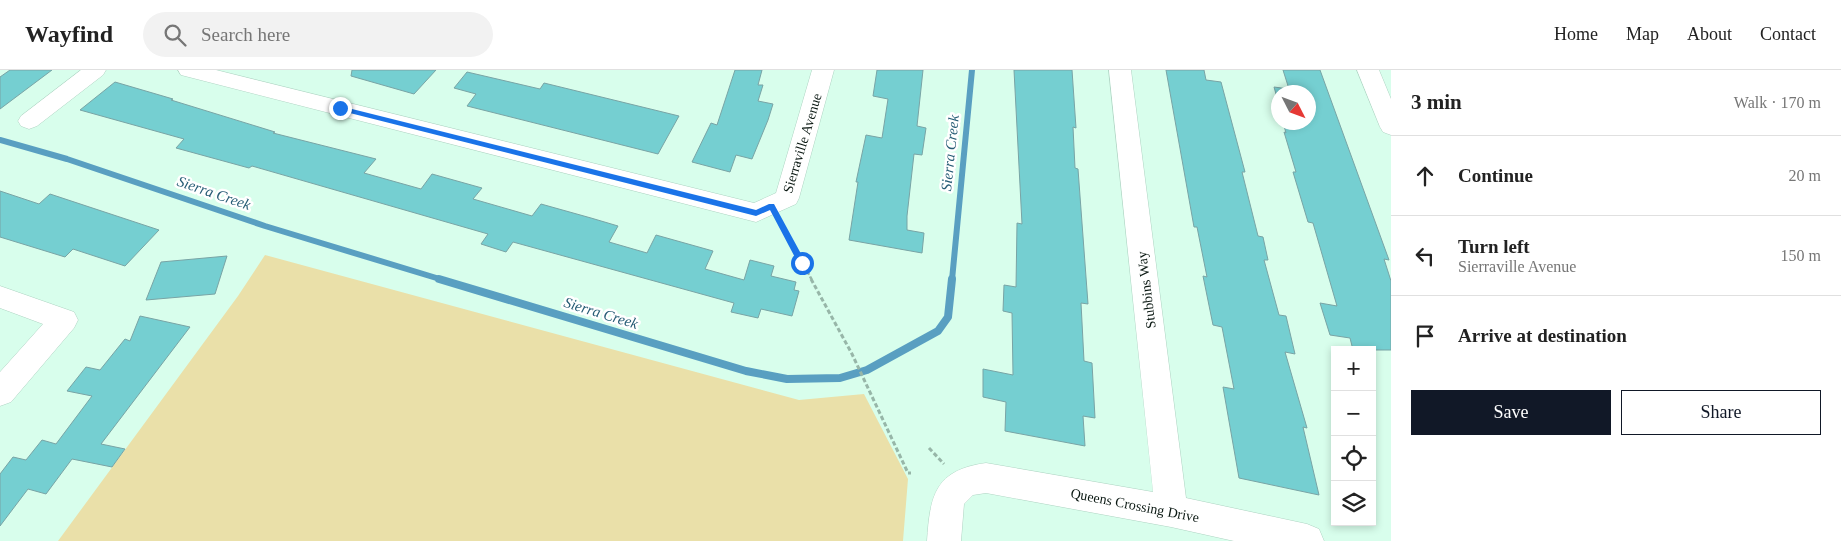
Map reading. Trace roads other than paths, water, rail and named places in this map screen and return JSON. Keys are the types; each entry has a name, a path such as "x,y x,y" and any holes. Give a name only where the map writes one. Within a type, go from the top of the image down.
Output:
{"street":[{"path":"29,121 95,70"},
{"name":"Sierraville Avenue","path":"189,70 756,213 787,198 823,70"},
{"name":"Stubbins Way","path":"1120,70 1171,511"},
{"path":"1368,70 1391,126"},
{"path":"0,297 64,320 0,392"},
{"name":"Queens Crossing Drive","path":"944,541 948,500 953,490 962,482 974,478 986,478 1171,511 1307,541"}],"waterway":[{"name":"Sierra Creek","path":"952,280 972,70"},
{"name":"Sierra Creek","path":"0,140 67,159 265,226 443,280"},
{"name":"Sierra Creek","path":"439,279 746,371 787,379 840,378 867,370 938,331 948,317 952,279"}]}
